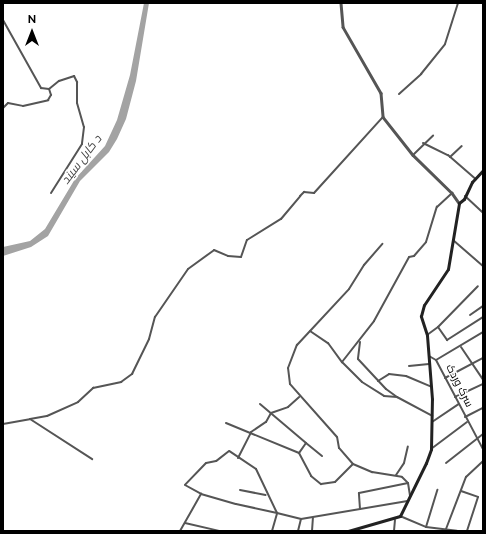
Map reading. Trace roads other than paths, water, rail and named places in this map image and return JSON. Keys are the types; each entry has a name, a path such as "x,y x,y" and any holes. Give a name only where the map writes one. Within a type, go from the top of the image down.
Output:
{"main road":[{"path":"348,531 352,528 395,520 400,516 431,449 432,416 429,356 427,335 421,316 424,305 448,269 459,203 483,170"}],"street":[{"path":"341,3 343,27 381,92 383,117 413,155 452,193 459,203"},
{"path":"399,94 421,74 445,44 449,37 458,3"},
{"path":"3,20 41,88 49,89 59,81 74,76 77,82 76,103 84,127 82,144 51,193"},
{"path":"3,108 8,103 23,106 48,100 51,95 49,89"},
{"path":"3,424 30,420 69,406 78,402 93,388 121,382 132,374 148,339 155,317 188,269 214,250 228,256 241,256 247,240 281,219 304,192 314,194 383,117"},
{"path":"413,155 423,143 433,136"},
{"path":"423,143 450,157 476,179"},
{"path":"450,157 462,146"},
{"path":"342,362 374,320 409,257 414,256 426,242 437,207 452,193"},
{"path":"465,196 483,213"},
{"path":"453,240 483,266"},
{"path":"382,244 364,265 349,289 297,345 288,368 290,384 299,397 326,423 337,437 339,448 353,464 372,472 396,475 408,483 410,497"},
{"path":"427,335 438,327 478,286"},
{"path":"470,315 483,306"},
{"path":"438,327 447,340 483,317"},
{"path":"310,331 328,343 342,362 362,382 384,396 397,397"},
{"path":"436,360 462,347 483,332"},
{"path":"360,340 358,359 378,381 397,397 432,416"},
{"path":"462,347 483,380"},
{"name":"سرک وردک","path":"429,356 436,360 467,422 483,449"},
{"path":"445,378 483,358"},
{"path":"409,366 429,364"},
{"path":"378,381 386,374 406,376 431,387"},
{"path":"455,397 483,384"},
{"path":"238,458 251,432 266,422 271,413 288,407 299,397"},
{"path":"260,404 322,456"},
{"path":"431,422 459,404"},
{"path":"465,417 483,408"},
{"path":"30,420 92,459"},
{"path":"431,449 467,422"},
{"path":"226,423 299,453 311,476 321,484 335,482 353,464"},
{"path":"446,464 483,434"},
{"path":"299,453 306,443"},
{"path":"396,475 404,463 408,446"},
{"path":"272,531 277,512 267,495 256,469 229,451 216,461 206,463 185,485 201,494 277,512 301,519 408,501"},
{"path":"446,529 470,472 483,461"},
{"path":"360,509 359,493 408,483"},
{"path":"240,490 267,495"},
{"path":"426,527 437,490"},
{"path":"461,491 478,497 467,531"},
{"path":"180,531 201,494"},
{"path":"400,516 426,527 456,531"},
{"path":"312,531 313,518"},
{"path":"298,531 301,519"},
{"path":"394,531 395,520"},
{"path":"185,523 219,531"}],"water label":[{"name":"د کابل سيند","path":"82,160"}]}
